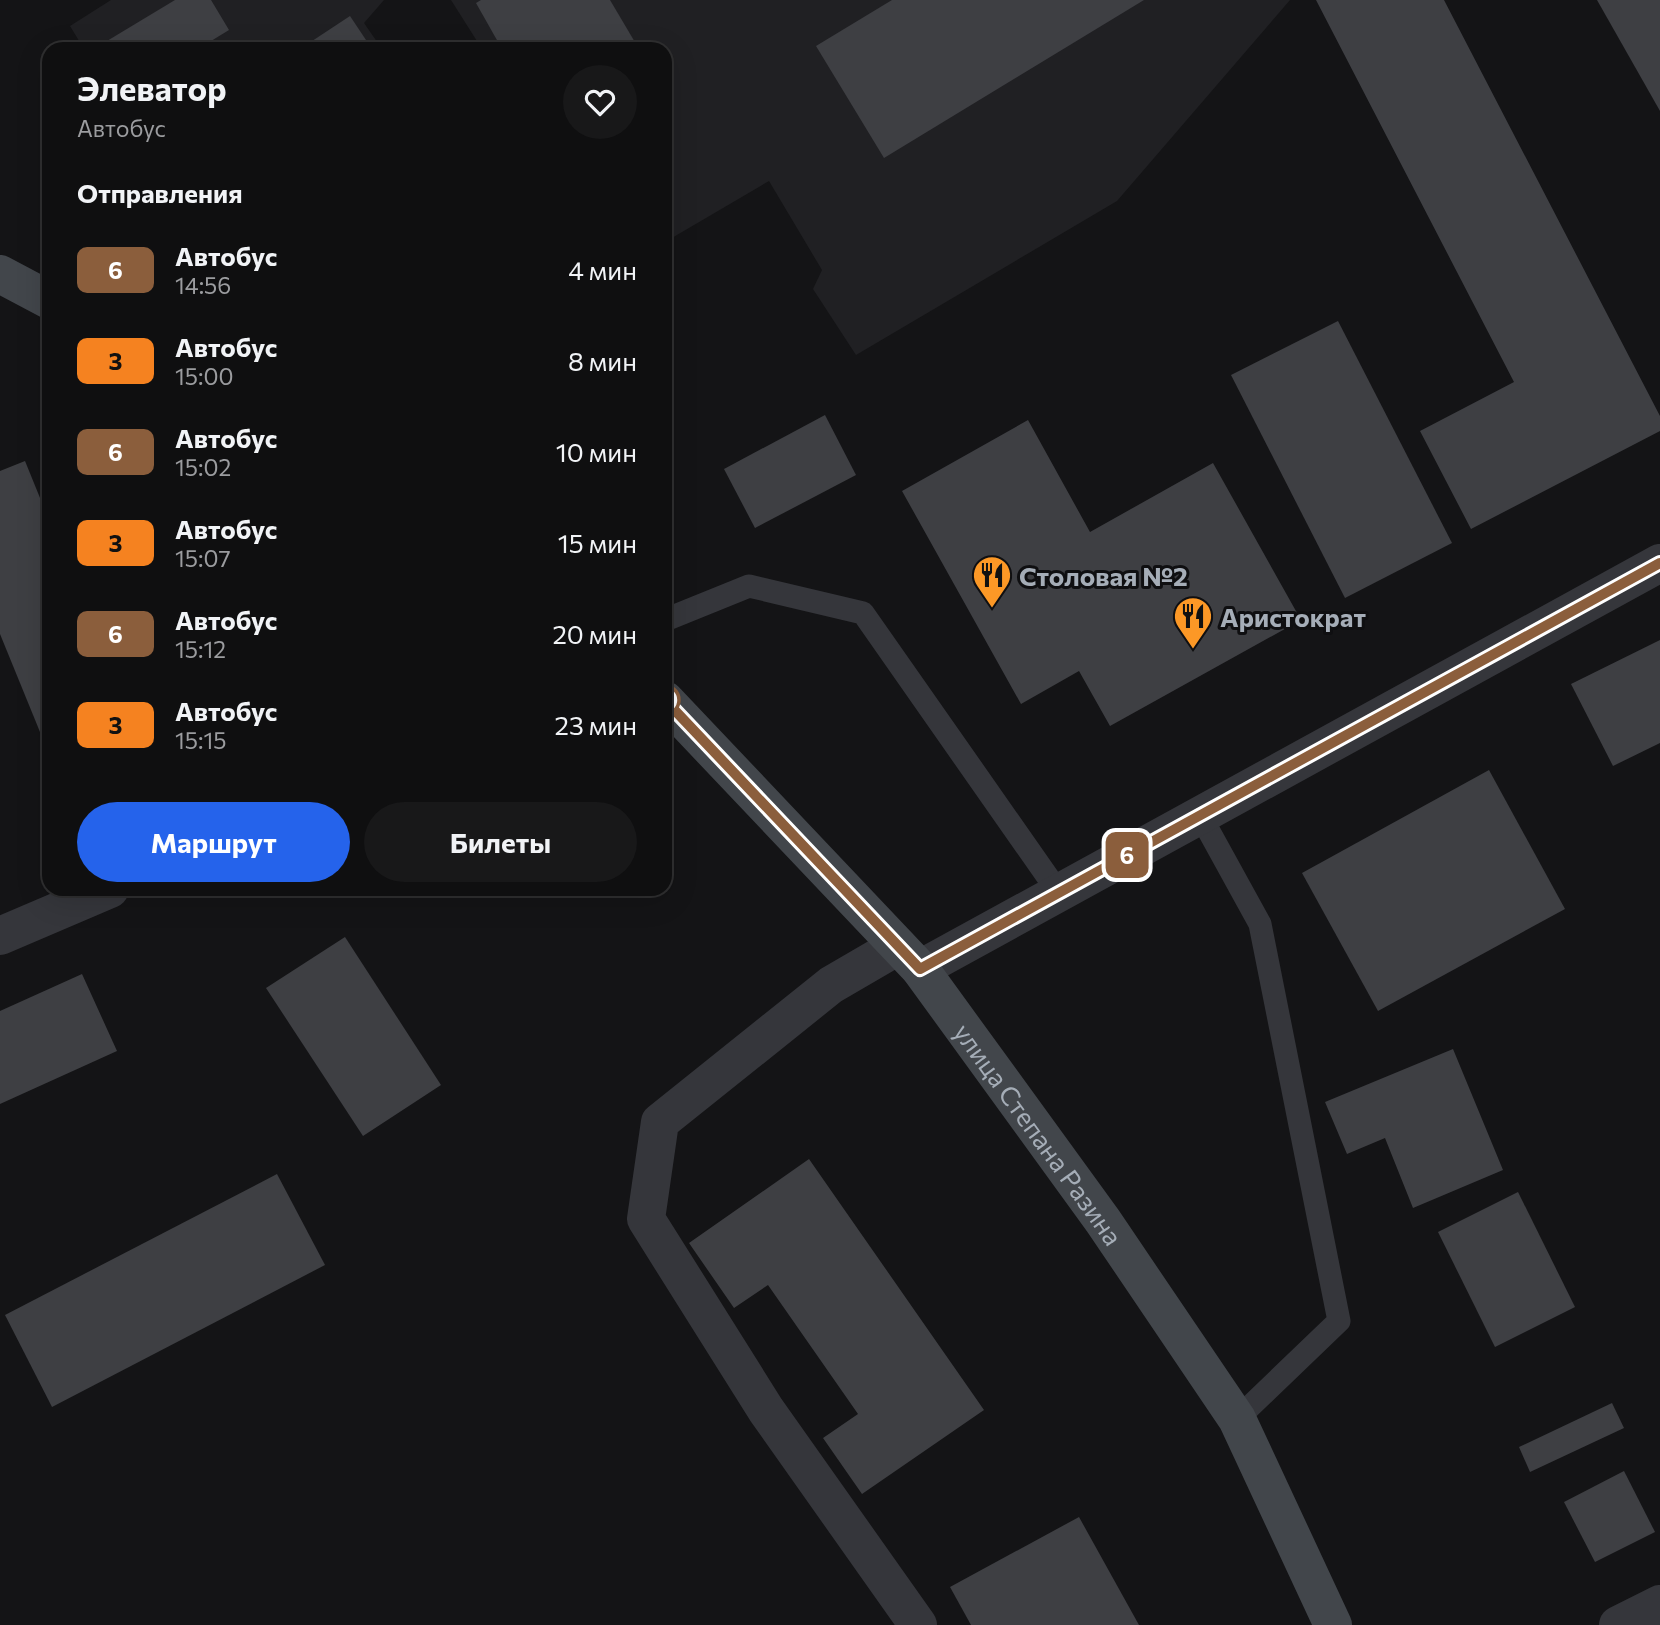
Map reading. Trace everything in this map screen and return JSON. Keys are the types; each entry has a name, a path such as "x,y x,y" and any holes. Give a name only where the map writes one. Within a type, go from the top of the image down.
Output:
{"main road":[{"path":"0,274 42,296"},
{"name":"улица Степана Разина","path":"672,707 909,957 1103,1221 1237,1419 1333,1625"}],"street":[{"path":"918,1625 766,1410 646,1219 660,1122 831,985 909,957 1059,893 1660,563"},
{"path":"0,936 94,896"},
{"path":"1618,1625 1660,1604"}],"lane":[{"path":"672,617 748,586 863,613 1059,893"},
{"path":"1200,815 1260,924 1339,1321 1237,1419"}],"shaded area":[{"path":"111,0 384,0 364,23 377,42 80,42 70,26"},
{"path":"451,0 1290,0 1117,201 856,355 813,289 822,270 769,181 672,238 672,42 478,42"}],"building":[{"path":"175,0 211,0 229,30 209,42 105,42"},
{"path":"481,0 610,0 635,42 498,42 476,3"},
{"path":"892,0 1144,0 884,158 816,46"},
{"path":"1316,0 1444,0 1660,416 1660,431 1471,529 1420,431 1514,382"},
{"path":"1597,0 1660,0 1660,111"},
{"path":"350,16 367,42 311,42"},
{"path":"1338,321 1452,543 1345,598 1231,375"},
{"path":"825,415 856,475 755,528 724,469"},
{"path":"1028,420 1090,532 1213,463 1301,620 1110,726 1079,671 1021,704 902,491"},
{"path":"25,461 42,503 40,732 0,634 0,471"},
{"path":"1660,640 1660,743 1613,766 1571,684"},
{"path":"1489,770 1565,909 1378,1011 1302,873"},
{"path":"345,937 441,1085 363,1136 266,988"},
{"path":"82,974 117,1051 0,1104 0,1011"},
{"path":"1453,1049 1503,1170 1413,1208 1385,1138 1347,1154 1325,1102"},
{"path":"809,1159 984,1410 862,1494 823,1438 858,1414 768,1285 734,1308 689,1243"},
{"path":"277,1174 325,1265 52,1407 5,1315"},
{"path":"1518,1192 1575,1307 1495,1347 1438,1232"},
{"path":"1612,1403 1624,1428 1530,1472 1519,1447"},
{"path":"1624,1471 1655,1532 1595,1562 1564,1502"},
{"path":"1079,1517 1139,1625 971,1625 950,1587"}],"bus line":[{"name":"6","path":"672,707 920,969 1660,563"}],"place":[{"name":"Столовая №2","path":"992,609"},
{"name":"Аристократ","path":"1193,650"}]}
